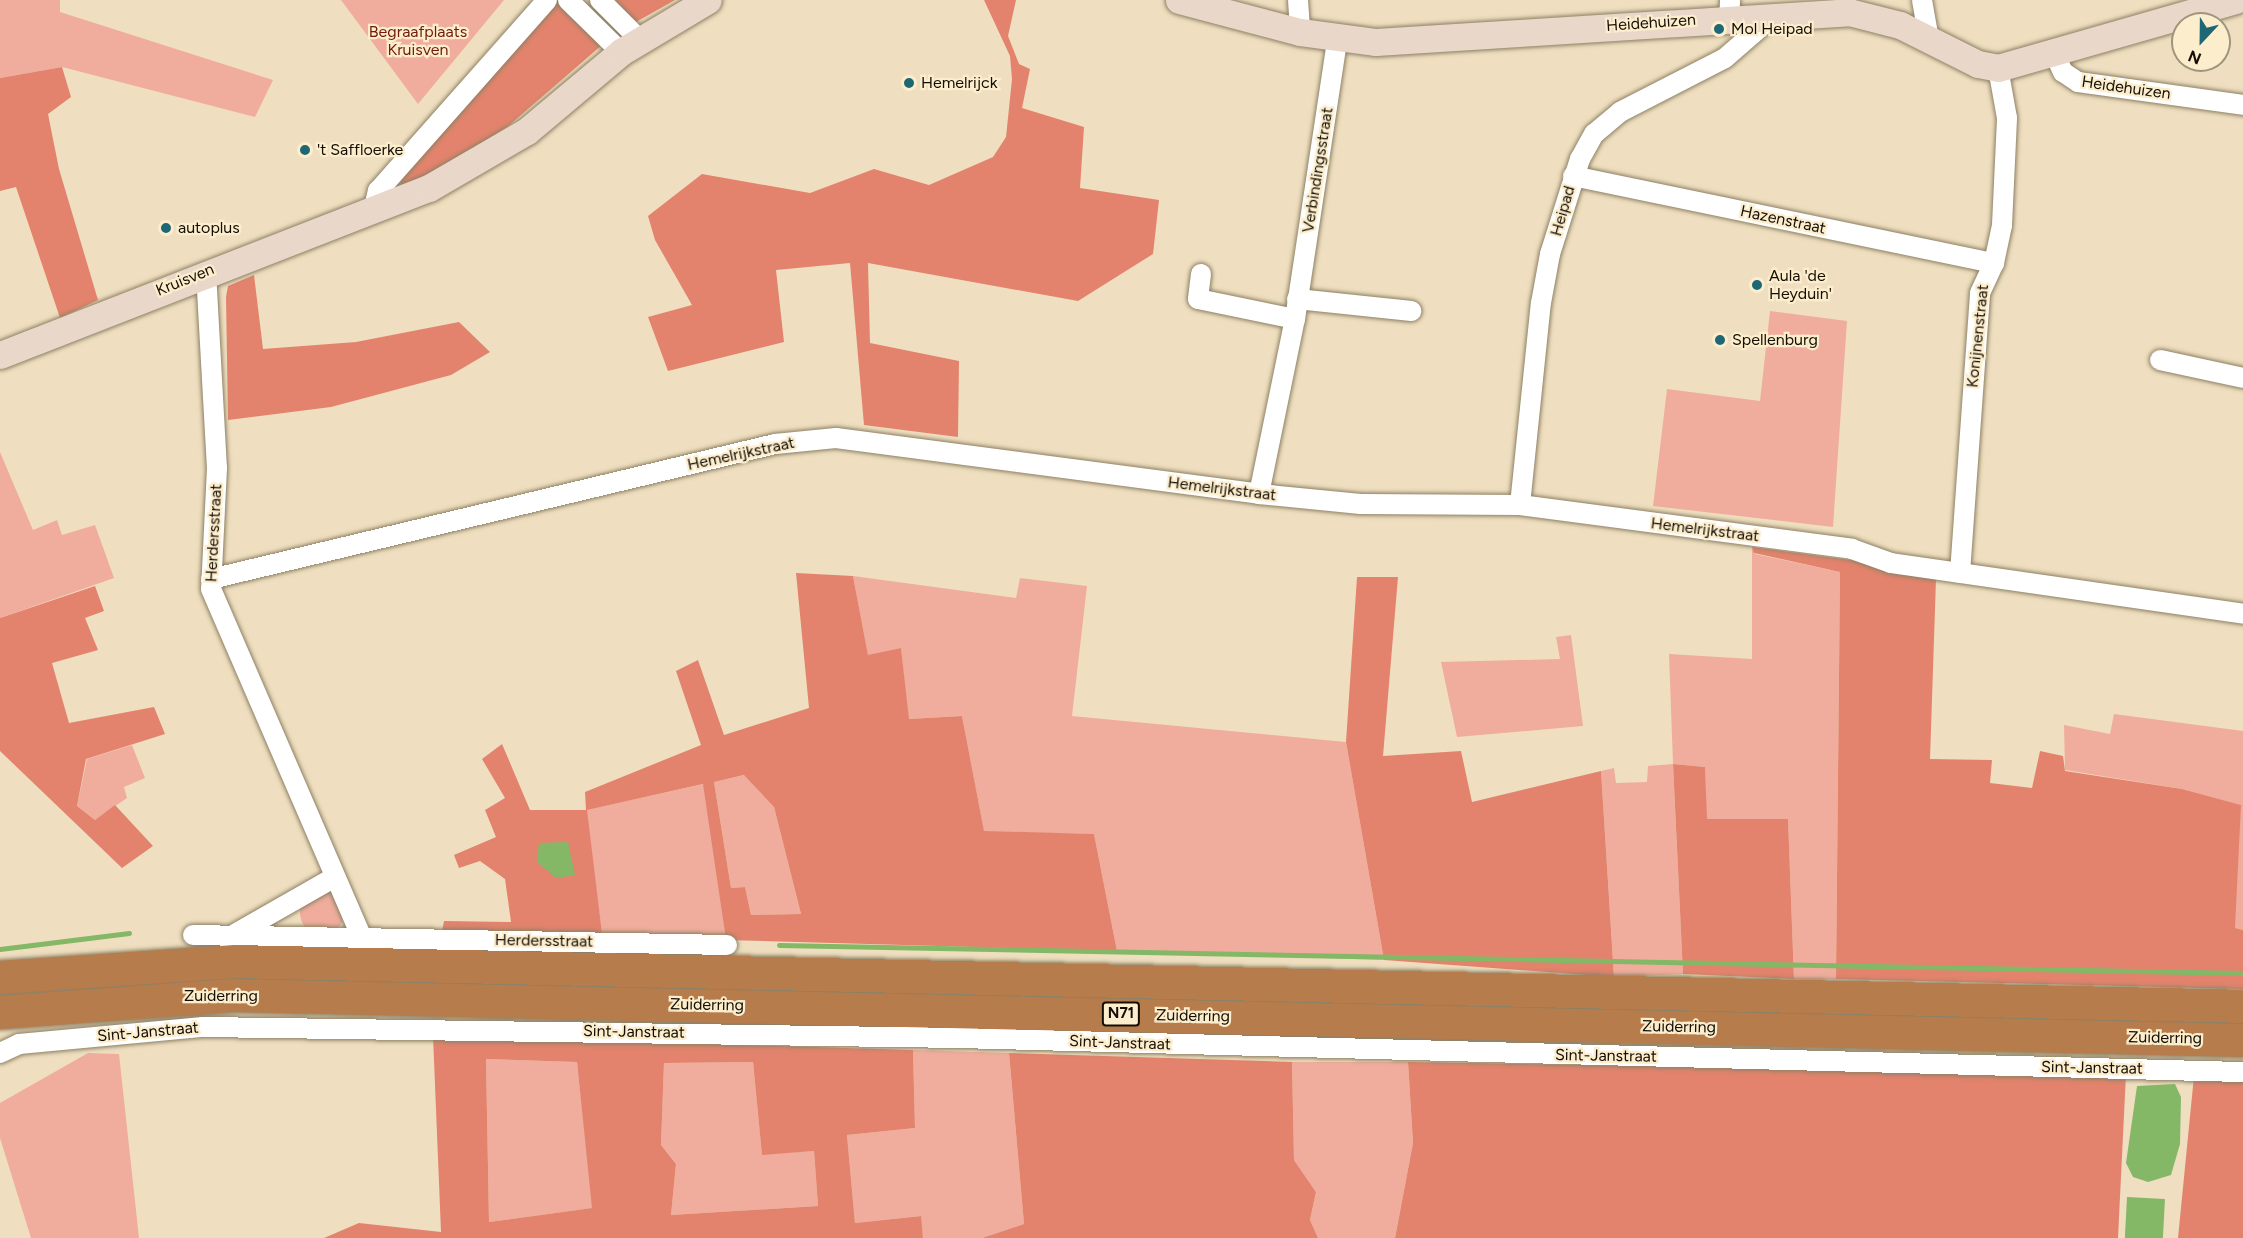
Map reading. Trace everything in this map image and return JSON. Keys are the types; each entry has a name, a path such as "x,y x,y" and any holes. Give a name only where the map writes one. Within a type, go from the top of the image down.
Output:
{"highway":[{"name":"Zuiderring","path":"0,977 235,961 2243,1006"},
{"name":"Zuiderring","path":"0,1012 234,995 2243,1040"}],"street":[{"path":"373,212 378,191 547,0"},
{"path":"568,0 630,45"},
{"path":"600,0 630,45"},
{"name":"Kruisven","path":"0,355 206,272 373,212 483,160 630,45 708,0"},
{"name":"Heidehuizen","path":"1179,0 1337,40 1417,41 1729,10 1771,18 1852,6 1929,39 1978,64 1998,68 2055,55 2063,72 2078,82 2243,105"},
{"path":"1298,0 1300,32"},
{"path":"1922,0 1929,39"},
{"path":"2055,55 2235,0"},
{"name":"Heipad","path":"1520,505 1541,303 1573,176 1594,134 1620,112 1725,58 1771,18"},
{"name":"Verbindingsstraat","path":"1259,494 1296,309 1337,40"},
{"name":"Konijnenstraat","path":"1960,573 1980,293 1994,263 2007,139 1998,68"},
{"name":"Hazenstraat","path":"1573,176 1994,263"},
{"name":"Herdersstraat","path":"206,272 217,468 211,579 215,601 361,936"},
{"path":"1201,274 1198,299 1296,309 1411,311"},
{"path":"2160,360 2243,378"},
{"name":"Hemelrijkstraat","path":"211,579 775,444 836,438 1259,494 1361,504 1520,505 1852,549 1892,563 2243,614"},
{"name":"Herdersstraat","path":"235,934 335,877"},
{"name":"Herdersstraat","path":"193,935 361,936 727,945"},
{"name":"Sint-Janstraat","path":"0,1053 19,1044 239,1027 936,1038 2243,1072"}],"green space":[{"path":"0,0 60,0 60,12 273,80 255,117 62,67 0,78"},
{"name":"Begraafplaats Kruisven","path":"341,0 504,0 418,104"},
{"path":"1770,311 1847,321 1833,527 1653,506 1667,389 1760,401"},
{"path":"0,452 33,530 57,520 62,535 95,525 114,578 0,618"},
{"path":"1752,547 1755,554 1840,572 1836,979 1794,979 1788,820 1706,819 1705,767 1673,764 1669,654 1752,659"},
{"path":"853,576 1016,598 1020,578 1087,586 1072,716 1346,742 1384,960 1117,951 1094,834 984,832 962,716 908,719 901,648 868,656"},
{"path":"1571,635 1583,726 1457,737 1441,662 1560,659 1556,637"},
{"path":"2114,714 2243,731 2243,930 2234,928 2240,805 2182,789 2065,770 2064,725 2110,734"},
{"path":"132,745 145,778 124,787 127,798 95,820 77,806 87,759"},
{"path":"1673,764 1683,974 1614,977 1601,771 1614,768 1616,783 1647,782 1648,766"},
{"path":"745,775 774,807 801,914 751,915 745,887 731,888 714,782"},
{"path":"704,784 726,940 602,933 586,810"},
{"path":"322,891 337,898 344,913 337,928 322,935 307,928 300,913 307,898"},
{"path":"913,1050 1009,1053 1024,1224 982,1238 923,1238 920,1216 855,1223 847,1135 915,1128"},
{"path":"88,1053 119,1054 139,1238 31,1238 0,1138 0,1103"},
{"path":"486,1059 577,1062 593,1208 489,1222"},
{"path":"753,1062 762,1154 814,1151 818,1206 671,1215 676,1164 661,1145 664,1063"},
{"path":"1292,1062 1408,1062 1413,1143 1395,1238 1318,1238 1310,1220 1316,1192 1294,1160"}],"shaded area":[{"path":"615,0 675,0 636,22"},
{"path":"984,0 1016,0 1008,36 1019,64 1030,69 1022,108 1084,127 1080,188 1159,200 1153,254 1078,301 868,263 870,343 959,361 958,437 864,425 850,263 776,270 784,342 668,371 648,317 692,305 655,240 648,216 702,174 810,193 874,169 929,185 993,157 1006,137 1012,79 1010,56"},
{"path":"556,1 602,45 507,127 427,178 401,186 400,175"},
{"path":"62,67 71,97 48,114 59,169 98,300 60,318 16,187 0,191 0,78"},
{"path":"254,275 263,349 356,342 459,322 490,352 451,375 331,407 228,420 226,297 228,286"},
{"path":"1752,547 1865,562 1936,579 1930,759 1992,760 1990,783 2032,788 2040,751 2063,756 2065,771 2182,789 2241,805 2235,928 2243,930 2243,989 1836,979 1840,572 1754,553"},
{"path":"796,573 853,576 868,655 901,648 909,719 962,716 984,831 1094,834 1117,951 726,940 703,784 587,810 602,933 442,931 444,921 511,922 505,879 480,861 459,868 454,855 496,837 485,810 505,798 482,759 502,744 530,810 586,810 585,792 701,745 676,671 698,660 724,735 809,708","holes":["744,775 774,807 801,914 751,915 745,887 731,888 714,782"]},
{"path":"1357,577 1398,577 1383,756 1461,751 1472,802 1601,771 1614,977 1384,960 1346,742"},
{"path":"95,586 104,611 85,618 98,650 52,663 69,723 154,707 165,734 86,759 77,806 95,820 115,805 153,846 122,868 0,751 0,618"},
{"path":"1673,764 1705,767 1707,819 1788,819 1794,979 1683,974"},
{"path":"568,842 575,875 556,878 537,862 539,843"},
{"path":"433,1036 913,1050 915,1128 847,1135 855,1223 921,1216 923,1238 324,1238 359,1223 441,1232","holes":["486,1059 577,1062 592,1208 489,1222","753,1062 762,1155 814,1151 818,1206 671,1215 676,1164 661,1145 664,1063"]},
{"path":"1009,1053 1292,1062 1294,1160 1316,1192 1310,1220 1318,1238 982,1238 1024,1224"},
{"path":"1408,1062 2126,1074 2118,1238 1395,1238 1413,1143"},
{"path":"2194,1076 2243,1078 2243,1238 2178,1238"},
{"path":"2175,1084 2181,1097 2180,1144 2171,1175 2148,1182 2133,1177 2126,1163 2137,1086"},
{"path":"2127,1197 2165,1199 2163,1238 2125,1238"}],"waterway":[{"path":"0,949 129,933"},
{"path":"779,945 2243,973"}],"place":[{"name":"Mol Heipad","path":"1719,29"},
{"name":"Hemelrijck","path":"909,83"},
{"name":"'t Saffloerke","path":"305,150"},
{"name":"autoplus","path":"166,228"},
{"name":"Aula 'de Heyduin'","path":"1757,285"},
{"name":"Spellenburg","path":"1720,340"}]}
